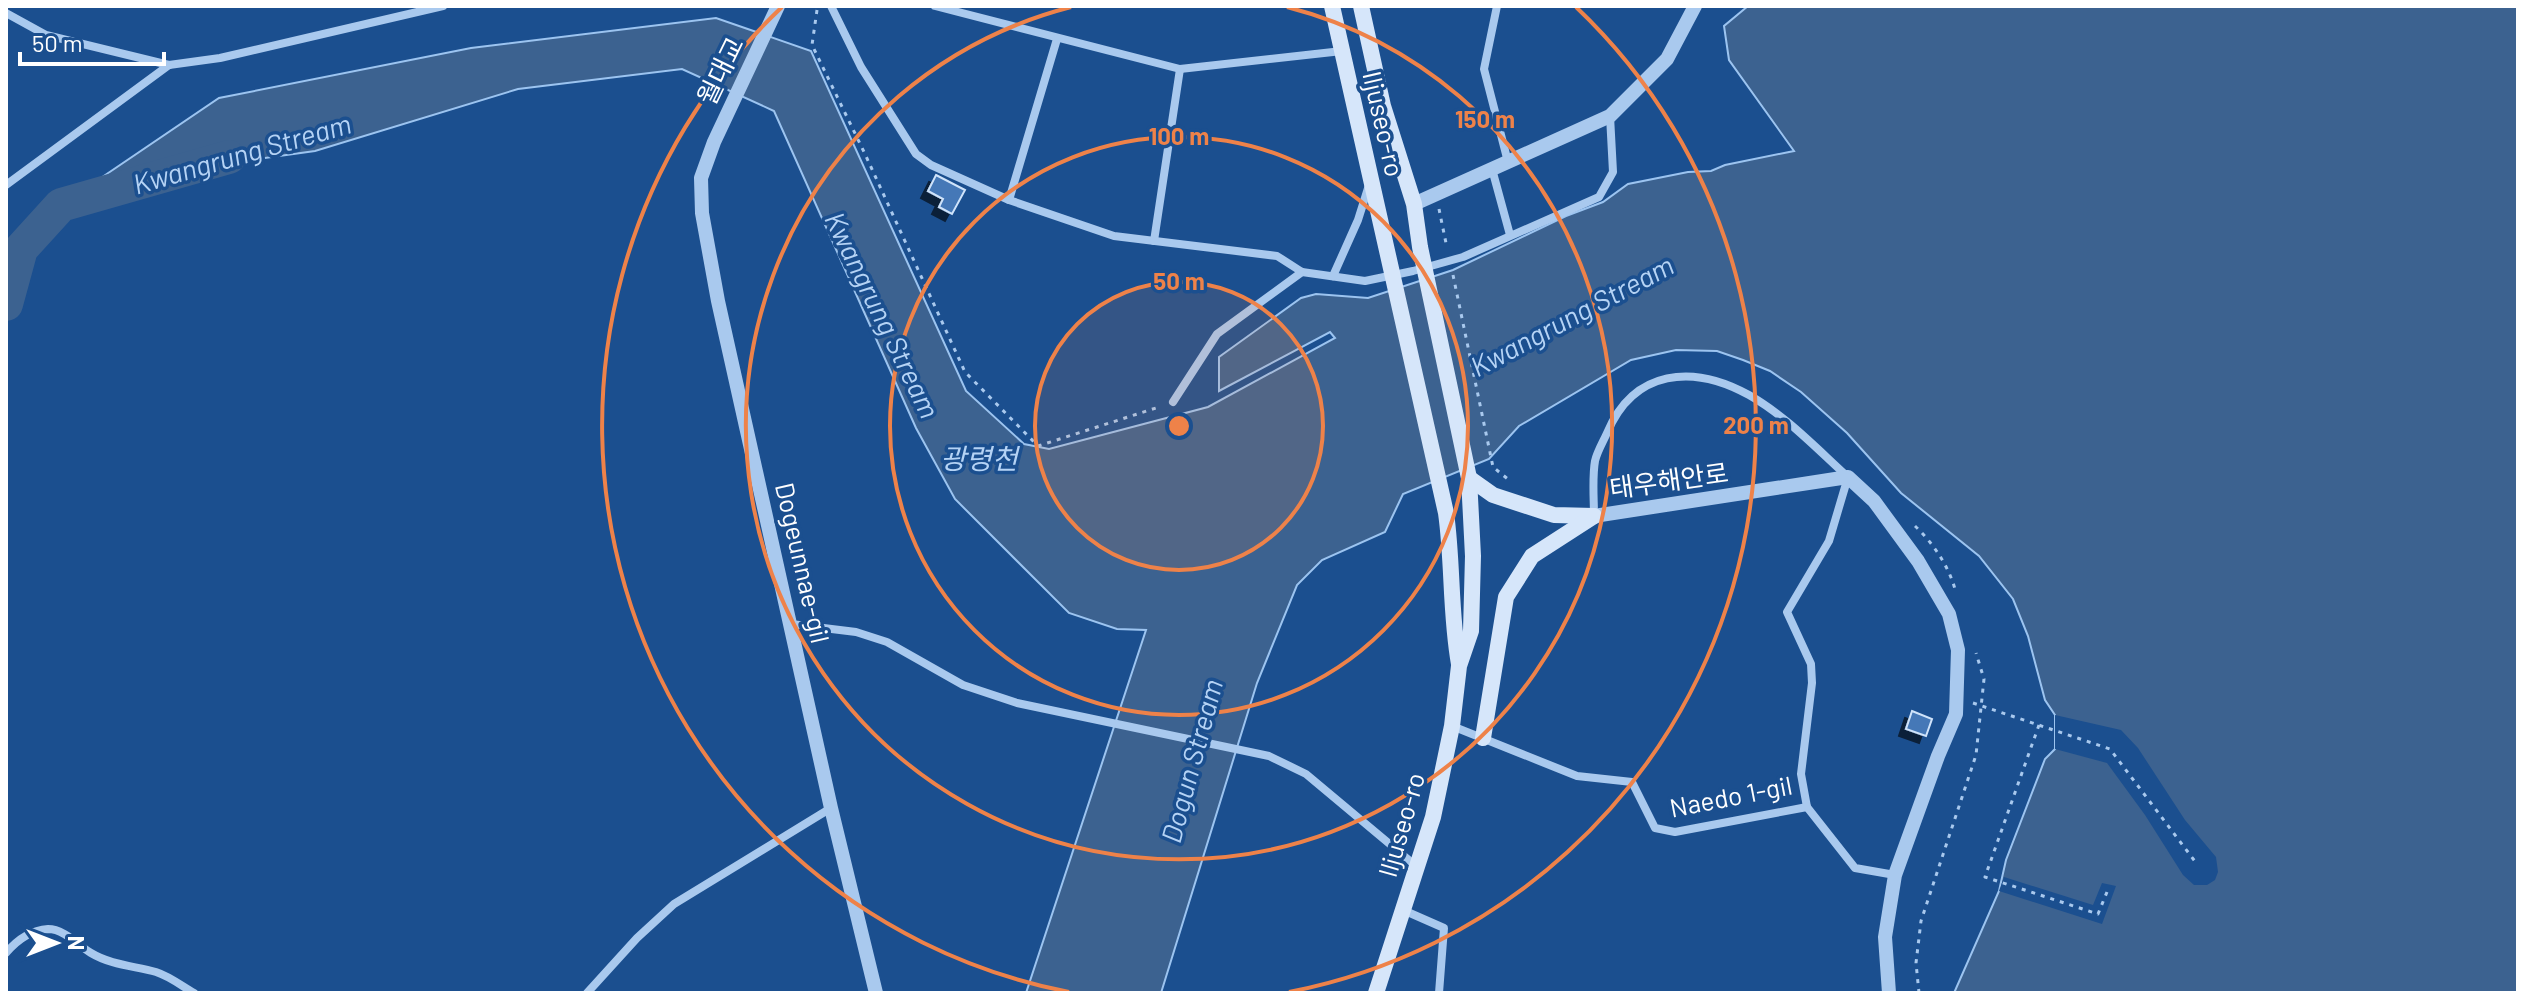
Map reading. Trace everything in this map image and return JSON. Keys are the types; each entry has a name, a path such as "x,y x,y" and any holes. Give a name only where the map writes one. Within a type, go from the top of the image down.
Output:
{"main road":[{"name":"Iljuseo-ro","path":"1332,6 1446,513 1452,559 1452,627 1459,666"},
{"name":"Iljuseo-ro","path":"1361,6 1383,106 1414,204 1420,247 1469,478 1473,556 1471,631 1459,666 1452,726 1433,817 1376,993"},
{"path":"1469,478 1493,495 1554,515 1594,516"},
{"path":"1483,738 1506,597 1532,556 1594,516"}],"street":[{"path":"6,13 46,35 169,65 220,58 443,6"},
{"path":"831,6 861,67 916,154 931,165 1009,200 1114,236 1277,256 1302,272 1365,281 1463,257 1599,197 1613,172 1610,116"},
{"path":"935,6 1180,69 1342,51"},
{"path":"1497,6 1484,69 1508,162"},
{"path":"1414,204 1610,116 1667,59 1695,6"},
{"name":"월대교","path":"714,142 775,13"},
{"path":"1009,200 1057,39"},
{"path":"6,185 169,65"},
{"path":"1154,241 1180,69"},
{"name":"Dogeunnae-gil","path":"714,142 701,178 702,213 718,301 831,808 876,993"},
{"path":"1492,169 1510,235"},
{"path":"1333,276 1358,220 1371,181"},
{"path":"1173,402 1217,334 1302,272"},
{"name":"태우해안로","path":"1848,477 1594,516 1595,460 1614,416 1646,383 1676,375 1706,378 1748,395 1789,422 1874,501 1918,561 1949,614 1958,650 1958,698 1956,714 1895,875 1885,937 1889,993"},
{"name":"Naedo 1-gil","path":"1452,726 1577,776 1632,782 1655,828 1675,832 1807,807 1801,774 1812,673 1811,664 1787,612 1829,541 1848,477"},
{"path":"791,624 856,632 887,642 963,685 1017,703 1269,756 1306,774 1417,867"},
{"path":"1807,807 1855,868 1895,875"},
{"path":"587,993 637,938 674,904 831,808"},
{"path":"1403,910 1444,928 1439,993"},
{"path":"6,953 34,931 52,929 71,938 92,954 121,965 160,973 194,993"}],"path":[{"path":"818,6 812,45 965,372 1038,446 1173,402"},
{"path":"1451,265 1493,467 1513,484"},
{"path":"1907,518 1928,539 1951,576 1956,591"},
{"path":"1919,993 1916,963 1921,921 1976,755 1984,679 1975,650"},
{"path":"1958,698 2110,749 2197,864"},
{"path":"2039,725 1985,877 2098,914 2107,892"}],"water":[{"path":"1748,6 2518,6 2518,993 1954,993 1999,891 2006,860 2045,759 2055,749 2055,715 2045,700 2028,636 2013,599 1979,556 1901,493 1847,433 1801,392 1770,371 1717,351 1676,350 1631,360 1519,426 1489,459 1403,494 1385,532 1322,560 1297,585 1257,683 1161,993 1026,993 1146,630 1117,629 1069,613 955,499 916,428 774,111 682,69 518,89 315,151 186,169 61,205 219,98 471,48 716,18 811,51 966,391 1024,444 1049,449 1208,407 1335,338 1330,332 1219,391 1219,357 1301,298 1316,294 1368,298 1453,270 1566,216 1603,202 1628,184 1688,172 1711,171 1725,165 1794,151 1729,60 1724,26"}],"pier":[{"path":"2055,715 2121,730 2138,748 2185,820 2216,857 2218,872 2215,880 2207,885 2194,885 2183,875 2107,763 2055,749"},
{"path":"2004,877 2093,905 2102,883 2116,886 2102,924 1999,891"}],"building":[{"path":"936,175 965,190 952,214 939,207 943,199 928,191"},
{"path":"1912,711 1932,719 1926,736 1906,729"}],"waterway":[{"name":"Kwangrung Stream","path":"6,304 21,249 61,205 229,157"}],"water label":[{"name":"광령천","path":"979,459"},
{"name":"Dogun Stream","path":"1192,761"}]}
